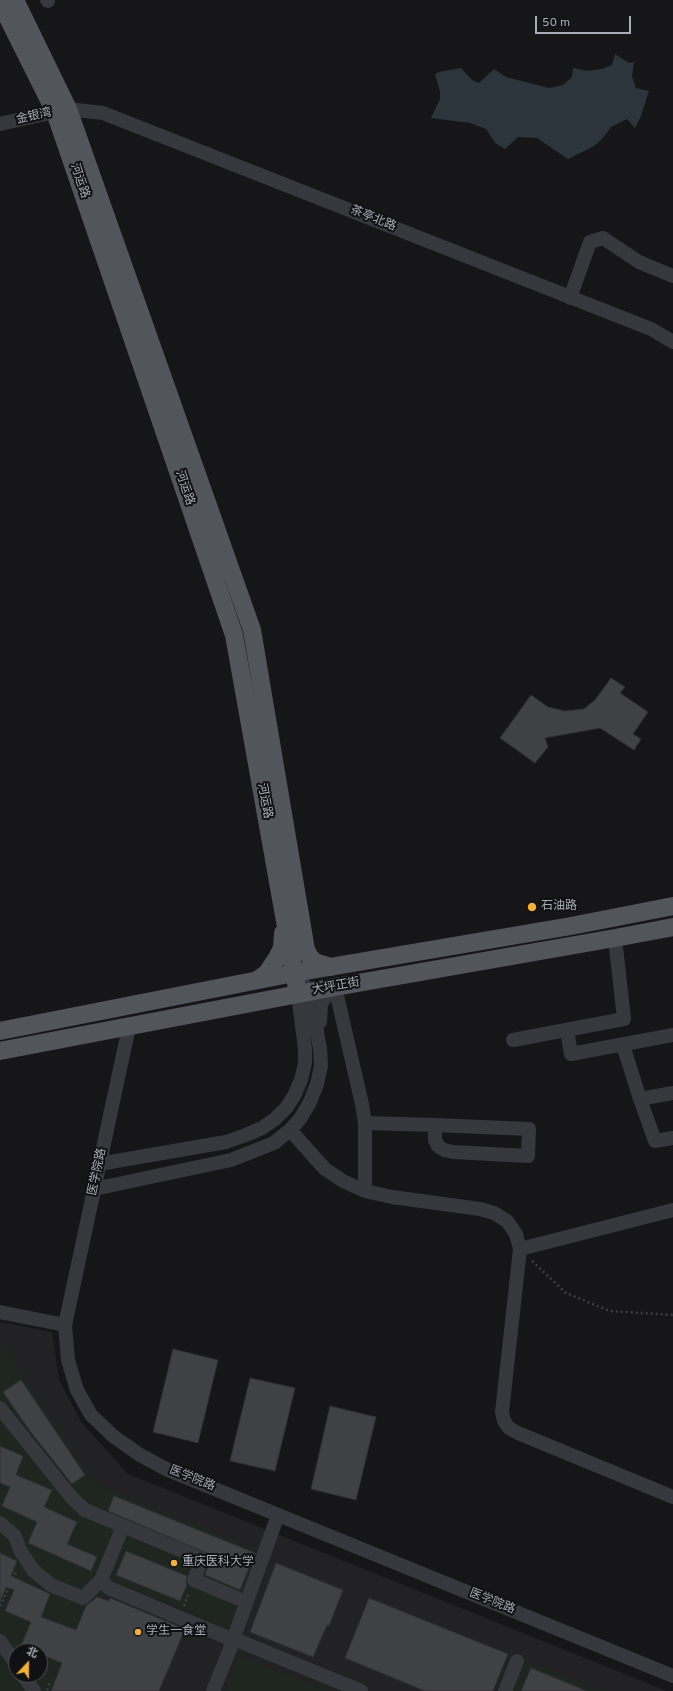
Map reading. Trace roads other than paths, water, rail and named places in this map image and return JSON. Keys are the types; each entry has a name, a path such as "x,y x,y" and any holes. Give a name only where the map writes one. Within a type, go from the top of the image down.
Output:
{"main road":[{"name":"河运路","path":"14,0 62,111 252,630 306,950 315,962 331,967"},
{"name":"河运路","path":"0,2 62,111 234,635 294,973 304,993"},
{"name":"大坪正街","path":"0,1031 294,973 571,926 673,906"},
{"path":"256,981 266,973 278,958 282,948 285,921"},
{"name":"大坪正街","path":"0,1051 335,987 673,927"}],"street":[{"name":"金银湾","path":"0,124 62,111"},
{"name":"茶亭北路","path":"62,111 103,113 651,329 673,342"},
{"path":"570,298 590,242 603,238 639,262 673,276"},
{"path":"513,1040 624,1019 615,938"},
{"path":"94,1189 230,1160 274,1143 290,1130 300,1119 313,1096 321,1066 320,1010 324,998 335,987"},
{"path":"335,987 365,1123 365,1191"},
{"path":"304,993 320,1049"},
{"path":"99,1164 226,1142 262,1128 275,1119 287,1107 295,1094 301,1080 305,1063 304,993"},
{"name":"医学院路","path":"129,1027 65,1325 68,1360 77,1390 91,1415 113,1436 140,1455 168,1470 673,1676"},
{"path":"567,1030 571,1054 673,1035"},
{"path":"623,1045 655,1142 673,1138"},
{"path":"640,1098 673,1093"},
{"path":"365,1123 435,1125 529,1129 528,1156 453,1152 444,1150 438,1146 435,1140 435,1125"},
{"path":"290,1130 326,1169 343,1181 365,1191 392,1197 480,1209 494,1213 507,1221 516,1234 520,1250 502,1412 504,1421 509,1428 518,1433 673,1497"},
{"path":"520,1250 673,1210"},
{"path":"0,1312 65,1325"},
{"path":"0,1408 72,1498 85,1510 202,1559 194,1580 237,1598"},
{"path":"213,1691 278,1514"},
{"path":"0,1523 15,1536 33,1570 51,1586 83,1598 101,1580 123,1526"},
{"path":"101,1580 109,1588 233,1640 361,1691"},
{"path":"0,1641 8,1652"},
{"path":"505,1691 517,1661"}],"place":[{"name":"石油路","path":"532,907"},
{"name":"重庆医科大学","path":"174,1563"},
{"name":"学生一食堂","path":"138,1632"}]}
